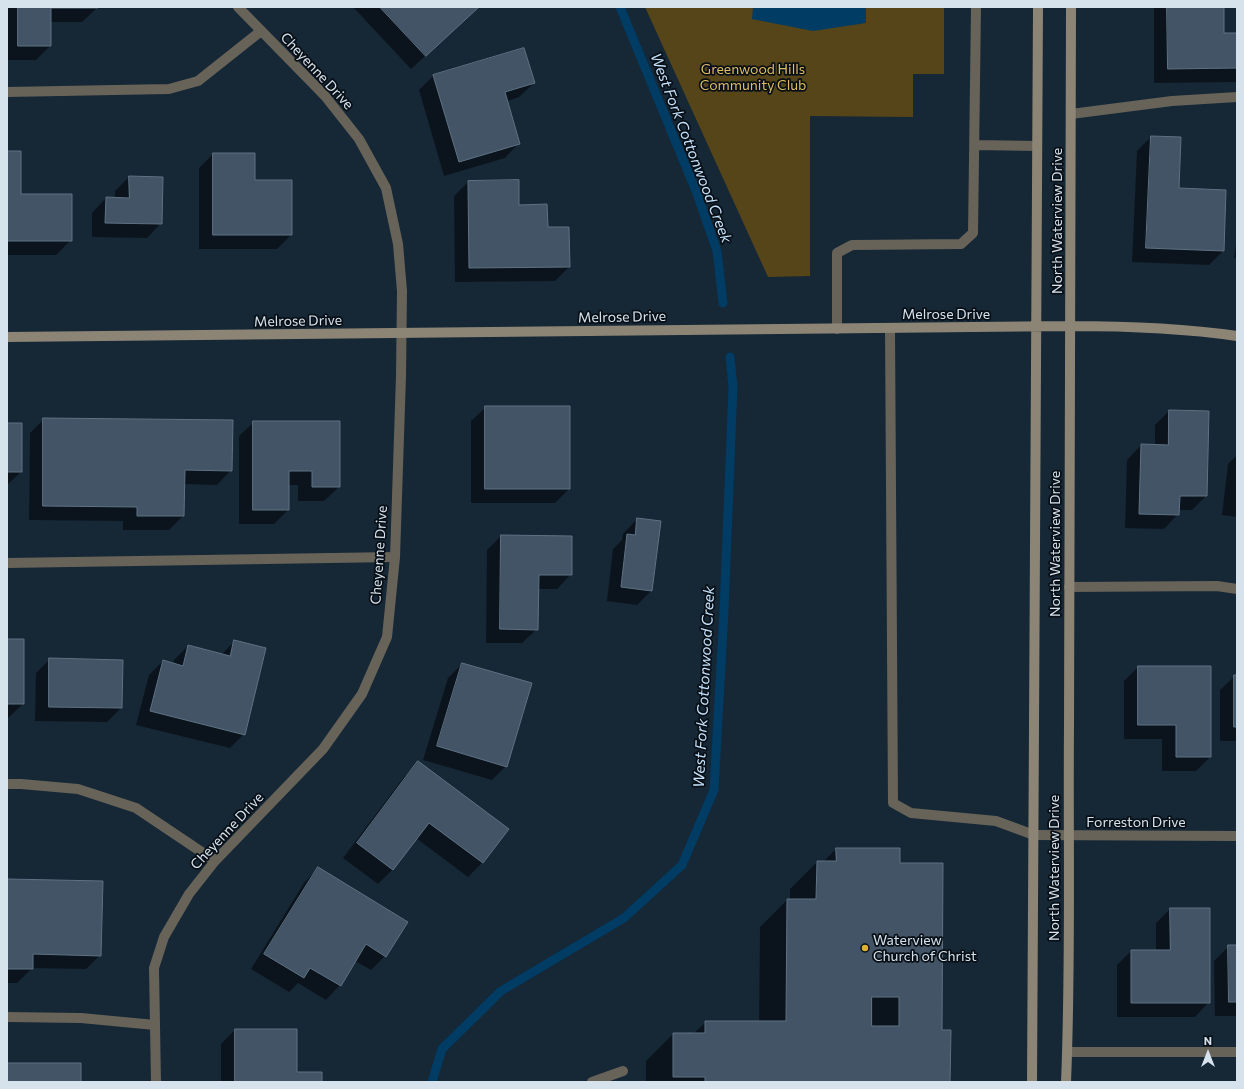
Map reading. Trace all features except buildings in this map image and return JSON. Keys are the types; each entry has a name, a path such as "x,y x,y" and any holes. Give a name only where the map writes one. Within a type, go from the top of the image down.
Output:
{"street":[{"name":"Cheyenne Drive","path":"156,1082 154,968 164,937 189,894 216,861 323,749 362,694 387,637 395,557 401,376 402,291 398,244 386,188 359,139 325,96 238,7"},
{"path":"837,329 837,253 852,245 961,244 974,232 976,7"},
{"name":"North Waterview Drive","path":"1032,1082 1038,7"},
{"name":"North Waterview Drive","path":"1066,1082 1071,7"},
{"path":"7,92 169,89 198,81 261,31"},
{"path":"1071,114 1172,101 1237,97"},
{"path":"975,145 1037,146"},
{"name":"Melrose Drive","path":"7,338 1070,326 1202,331 1237,336"},
{"path":"890,328 893,803 911,813 996,821 1034,835"},
{"path":"7,563 395,557"},
{"path":"1069,587 1217,586 1237,589"},
{"path":"7,784 78,788 136,808 216,861"},
{"name":"Forreston Drive","path":"1034,835 1237,836"},
{"path":"7,1017 82,1018 155,1025"},
{"path":"1067,1052 1237,1052"},
{"path":"592,1082 623,1071"}],"green space":[{"name":"Greenwood Hills Community Club","path":"645,7 944,7 944,74 913,74 913,117 810,116 810,276 768,277"}],"water":[{"path":"753,7 866,7 866,23 813,31 752,19"}],"waterway":[{"name":"West Fork Cottonwood Creek","path":"620,7 696,191 717,251 723,303"},
{"name":"West Fork Cottonwood Creek","path":"432,1082 442,1049 501,991 624,918 682,865 714,790 724,611 733,387 730,357"}],"place":[{"name":"Waterview Church of Christ","path":"865,948"}]}
